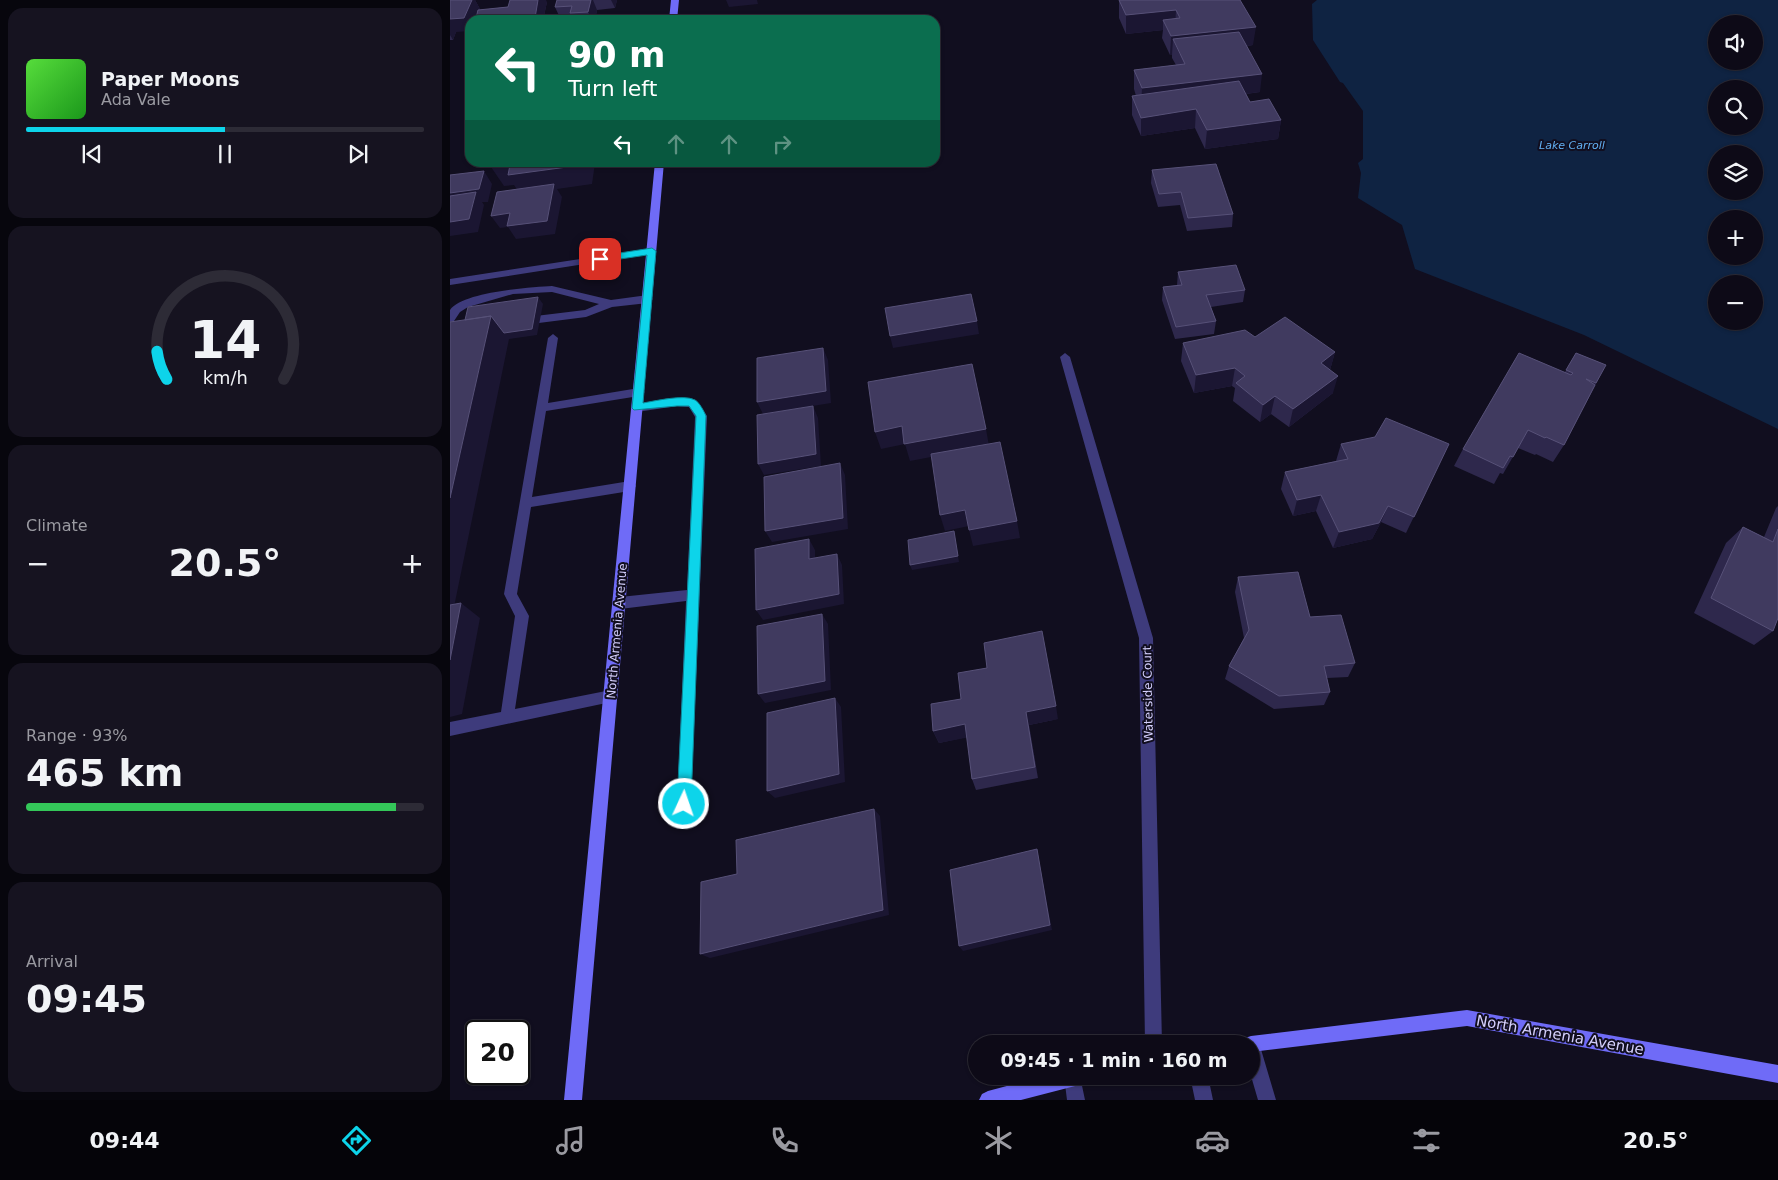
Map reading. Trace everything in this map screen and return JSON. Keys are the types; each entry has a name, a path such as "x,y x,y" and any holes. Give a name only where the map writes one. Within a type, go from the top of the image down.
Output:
{"main road":[{"path":"674,15 675,0"},
{"name":"North Armenia Avenue","path":"574,1100 660,167"},
{"name":"North Armenia Avenue","path":"1260,1044 1468,1018 1778,1074"},
{"path":"988,1100 1045,1085"}],"street":[{"path":"450,282 652,251"},
{"path":"450,318 456,309 465,304 513,291 552,289 611,304"},
{"path":"509,323 586,313 611,304 648,299"},
{"path":"507,717 522,616 510,594 553,338"},
{"name":"Waterside Court","path":"1065,356 1146,638 1154,1035"},
{"path":"541,408 639,392"},
{"path":"637,408 677,402 692,403 701,416 684,804"},
{"path":"525,503 630,486"},
{"path":"620,603 693,595"},
{"path":"450,729 611,696"},
{"path":"1260,1076 1267,1100"},
{"path":"1075,1085 1076,1100"},
{"path":"1201,1085 1204,1100"}],"water":[{"name":"Lake Carroll","path":"1317,0 1778,0 1778,429 1584,335 1415,269 1402,225 1358,198 1361,173 1358,163 1363,159 1363,111 1343,83 1340,82 1313,40 1312,4"}],"building":[{"path":"450,0 472,0 464,18 450,19"},
{"path":"510,0 538,0 536,15 477,15 478,10 508,7"},
{"path":"557,0 591,0 588,12 570,13 572,6 555,7"},
{"path":"1119,0 1240,0 1256,27 1171,36 1163,20 1180,18 1176,10 1126,15"},
{"path":"1239,32 1262,74 1142,88 1134,70 1185,64 1173,39"},
{"path":"1239,81 1250,102 1269,99 1281,120 1207,130 1196,109 1141,118 1132,96"},
{"path":"1216,164 1233,214 1188,218 1181,192 1159,194 1152,170"},
{"path":"510,167 567,167 508,175"},
{"path":"484,171 479,189 450,193 450,175"},
{"path":"554,184 547,221 507,226 510,213 491,216 497,192"},
{"path":"476,192 469,219 450,222 450,196"},
{"path":"1236,265 1245,290 1206,295 1216,321 1176,327 1163,287 1182,285 1178,272"},
{"path":"971,294 977,321 890,336 885,308"},
{"path":"538,297 532,329 504,333 491,316 465,320 468,307"},
{"path":"491,316 450,498 450,322"},
{"path":"1285,317 1335,352 1321,363 1338,376 1293,409 1275,396 1263,405 1236,383 1245,376 1235,368 1196,375 1183,343 1245,330 1255,337"},
{"path":"823,348 826,391 757,402 757,358"},
{"path":"1519,353 1571,375 1573,373 1566,370 1576,353 1606,365 1596,383 1586,379 1595,385 1564,445 1528,430 1513,457 1510,456 1503,468 1463,449"},
{"path":"972,364 986,429 904,444 902,426 875,432 868,382"},
{"path":"813,406 816,454 758,464 757,415"},
{"path":"1386,418 1449,444 1414,517 1388,506 1379,523 1339,532 1321,495 1297,500 1285,472 1348,459 1341,444 1375,437"},
{"path":"1000,442 1017,521 969,530 965,510 940,515 931,454"},
{"path":"840,463 843,518 765,531 764,477"},
{"path":"1743,527 1773,542 1778,529 1778,618 1773,631 1711,598"},
{"path":"954,531 958,556 910,565 908,540"},
{"path":"809,539 809,559 837,554 839,594 756,610 755,549"},
{"path":"1298,572 1310,617 1341,615 1355,663 1324,666 1330,692 1279,696 1229,666 1249,630 1238,577"},
{"path":"461,603 450,660 450,605"},
{"path":"822,614 825,681 758,694 757,626"},
{"path":"1042,631 1056,706 1026,712 1035,767 972,779 965,724 933,731 931,704 961,699 958,673 987,668 984,643"},
{"path":"835,698 839,774 767,791 767,713"},
{"path":"874,809 883,910 700,954 701,882 737,874 736,840"},
{"path":"1037,849 1050,925 959,946 950,870"}],"route":[{"path":"600,259 652,251 637,408 677,402 692,403 701,416 684,804"}]}
